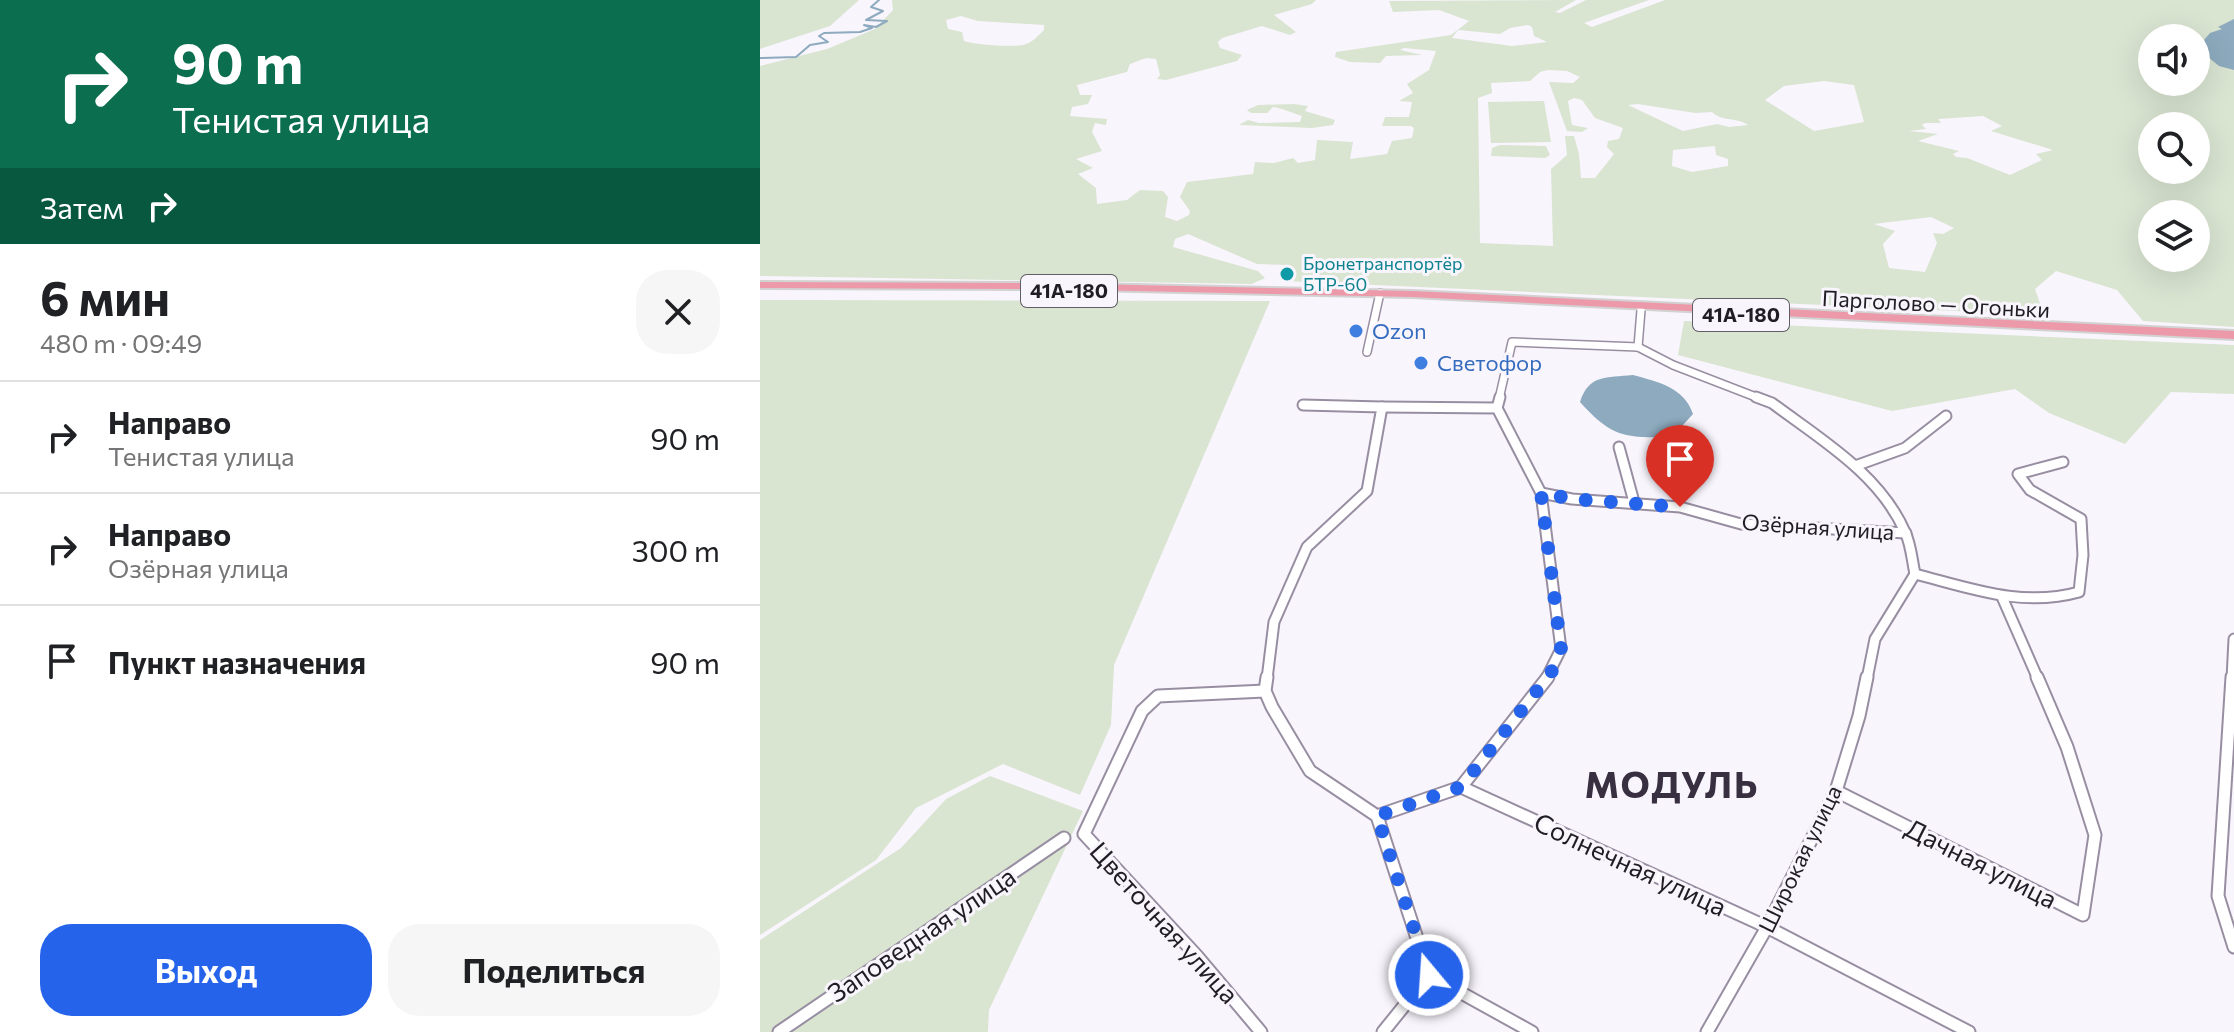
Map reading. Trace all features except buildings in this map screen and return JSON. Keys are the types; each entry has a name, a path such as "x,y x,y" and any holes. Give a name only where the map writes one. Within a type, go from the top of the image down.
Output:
{"main road":[{"name":"Парголово — Огоньки","path":"760,288 1379,295 2103,330"},
{"name":"Парголово — Огоньки","path":"1379,295 2103,330"},
{"name":"41А-180","path":"2103,330 2234,337"}],"street":[{"path":"1367,352 1379,295"},
{"path":"1638,347 1641,310"},
{"path":"1377,816 1461,787 1551,673 1561,649 1541,493 1497,408 1512,342 1638,347 1673,365 1772,403 1855,466 1887,500 1906,533 1915,574 2002,597 2066,597 2079,592 2084,525 2081,519 2030,490 2018,474 2063,462"},
{"path":"1303,405 1497,408"},
{"path":"1382,407 1367,491 1307,547 1274,622 1265,691 1310,771 1377,816 1429,975 1532,1032"},
{"path":"1855,466 1905,448 1946,416"},
{"path":"1619,447 1634,502"},
{"name":"Озёрная улица","path":"1541,493 1572,499 1680,507 1741,524 1906,533"},
{"name":"Широкая улица","path":"1707,1032 1767,927 1836,791 1859,716 1875,639 1915,574"},
{"name":"Дачная улица","path":"1836,791 2083,915 2095,835 2067,747 2002,597"},
{"path":"2234,639 2218,896 2234,947"},
{"name":"Цветочная улица","path":"1261,1032 1197,956 1084,834 1142,711 1158,696 1265,691"},
{"name":"Солнечная улица","path":"1461,787 1767,927 1969,1032"},
{"name":"Заповедная улица","path":"779,1032 1064,838"},
{"path":"1383,1032 1429,975"}],"green space":[{"path":"760,0 859,0 830,26 760,49"},
{"path":"892,0 1316,0 1312,4 1274,15 1296,32 1290,35 1262,26 1222,38 1218,42 1220,48 1242,55 1237,61 1166,80 1157,79 1160,75 1156,59 1146,58 1130,64 1127,72 1077,85 1080,95 1092,95 1088,104 1072,107 1070,116 1107,119 1106,125 1095,123 1092,132 1102,151 1076,159 1093,168 1078,174 1096,188 1097,204 1127,200 1140,190 1163,191 1168,197 1165,217 1177,221 1189,215 1190,211 1180,197 1187,182 1253,174 1255,162 1274,163 1293,158 1298,163 1315,160 1317,140 1353,142 1350,159 1387,154 1392,141 1412,138 1414,128 1411,126 1382,126 1385,117 1409,117 1412,102 1399,101 1413,93 1407,84 1429,70 1436,51 1404,48 1400,50 1422,55 1386,56 1380,63 1350,62 1335,57 1336,52 1451,35 1469,21 1439,10 1393,12 1389,1 1576,0 1555,12 1560,13 1586,0 1649,0 1584,23 1592,27 1665,0 2234,0 2234,327 2143,321 2117,290 2056,271 2035,289 2044,315 1285,281 1288,265 1257,264 1188,234 1175,239 1173,247 1258,271 1265,278 1252,284 760,276 760,66 827,49 875,29 893,10","holes":["961,16 978,21 1044,25 1044,30 1026,44 993,45 964,41 962,32 948,29 946,20","1528,25 1532,27 1534,36 1547,42 1512,46 1452,38 1458,30 1500,34 1510,28","1548,70 1567,71 1580,77 1573,83 1549,82 1567,131 1582,132 1588,128 1572,125 1568,101 1574,98 1582,100 1595,118 1623,128 1619,139 1608,141 1607,147 1614,154 1595,178 1581,178 1574,136 1565,136 1567,155 1551,169 1553,246 1480,243 1478,98 1492,93 1491,83 1530,81 1540,72","1824,81 1854,85 1864,122 1814,131 1765,100 1784,86","1628,105 1695,113 1712,112 1748,125 1729,127 1717,124 1683,131","1983,116 2002,126 1991,131 2053,150 2036,154 2042,160 2010,175 1967,158 1956,157 1953,154 1959,151 1918,141 1938,134 1909,131 1926,129 1922,125 1925,123 1941,123 1938,119","1715,146 1716,155 1728,159 1728,166 1692,172 1672,166 1673,150","1931,217 1954,228 1943,234 1933,233 1937,243 1925,272 1889,268 1883,244 1895,231 1874,224"]},
{"path":"1544,101 1551,142 1491,143 1488,102"},
{"path":"1258,105 1308,106 1305,111 1335,120 1333,125 1312,128 1239,125 1248,120 1259,123 1300,122 1302,116 1273,107 1267,113 1247,110"},
{"path":"1500,145 1546,146 1550,155 1545,158 1491,156 1492,148"},
{"path":"760,300 1270,301 1114,665 1111,725 1080,795 1003,764 916,808 876,860 760,935"},
{"path":"1684,321 2234,345 2234,394 2171,392 2125,444 2049,413 2015,389 1892,411 1678,355"},
{"path":"990,776 1083,811 989,1010 988,1032 760,1032 760,940 901,848 946,799"}],"water":[{"path":"2234,19 2234,70 2219,66 2210,59 2210,33 2222,29 2218,27"},
{"path":"1633,375 1669,387 1689,405 1693,414 1672,437 1621,433 1601,423 1580,402 1588,386 1594,382 1607,377"}],"waterway":[{"path":"760,58 796,57 810,45 828,42 819,36 824,33 860,32 872,28 864,25 876,27 887,21 866,20 883,11 871,7 879,0"}],"place":[{"name":"Бронетранспортёр БТР-60","path":"1287,274"},
{"name":"Ozon","path":"1356,331"},
{"name":"Светофор","path":"1421,363"}],"district":[{"name":"МОДУЛЬ","path":"1672,785"}],"route":[{"path":"1429,975 1377,816 1461,787 1551,673 1561,649 1541,493 1572,499 1680,507"}]}
